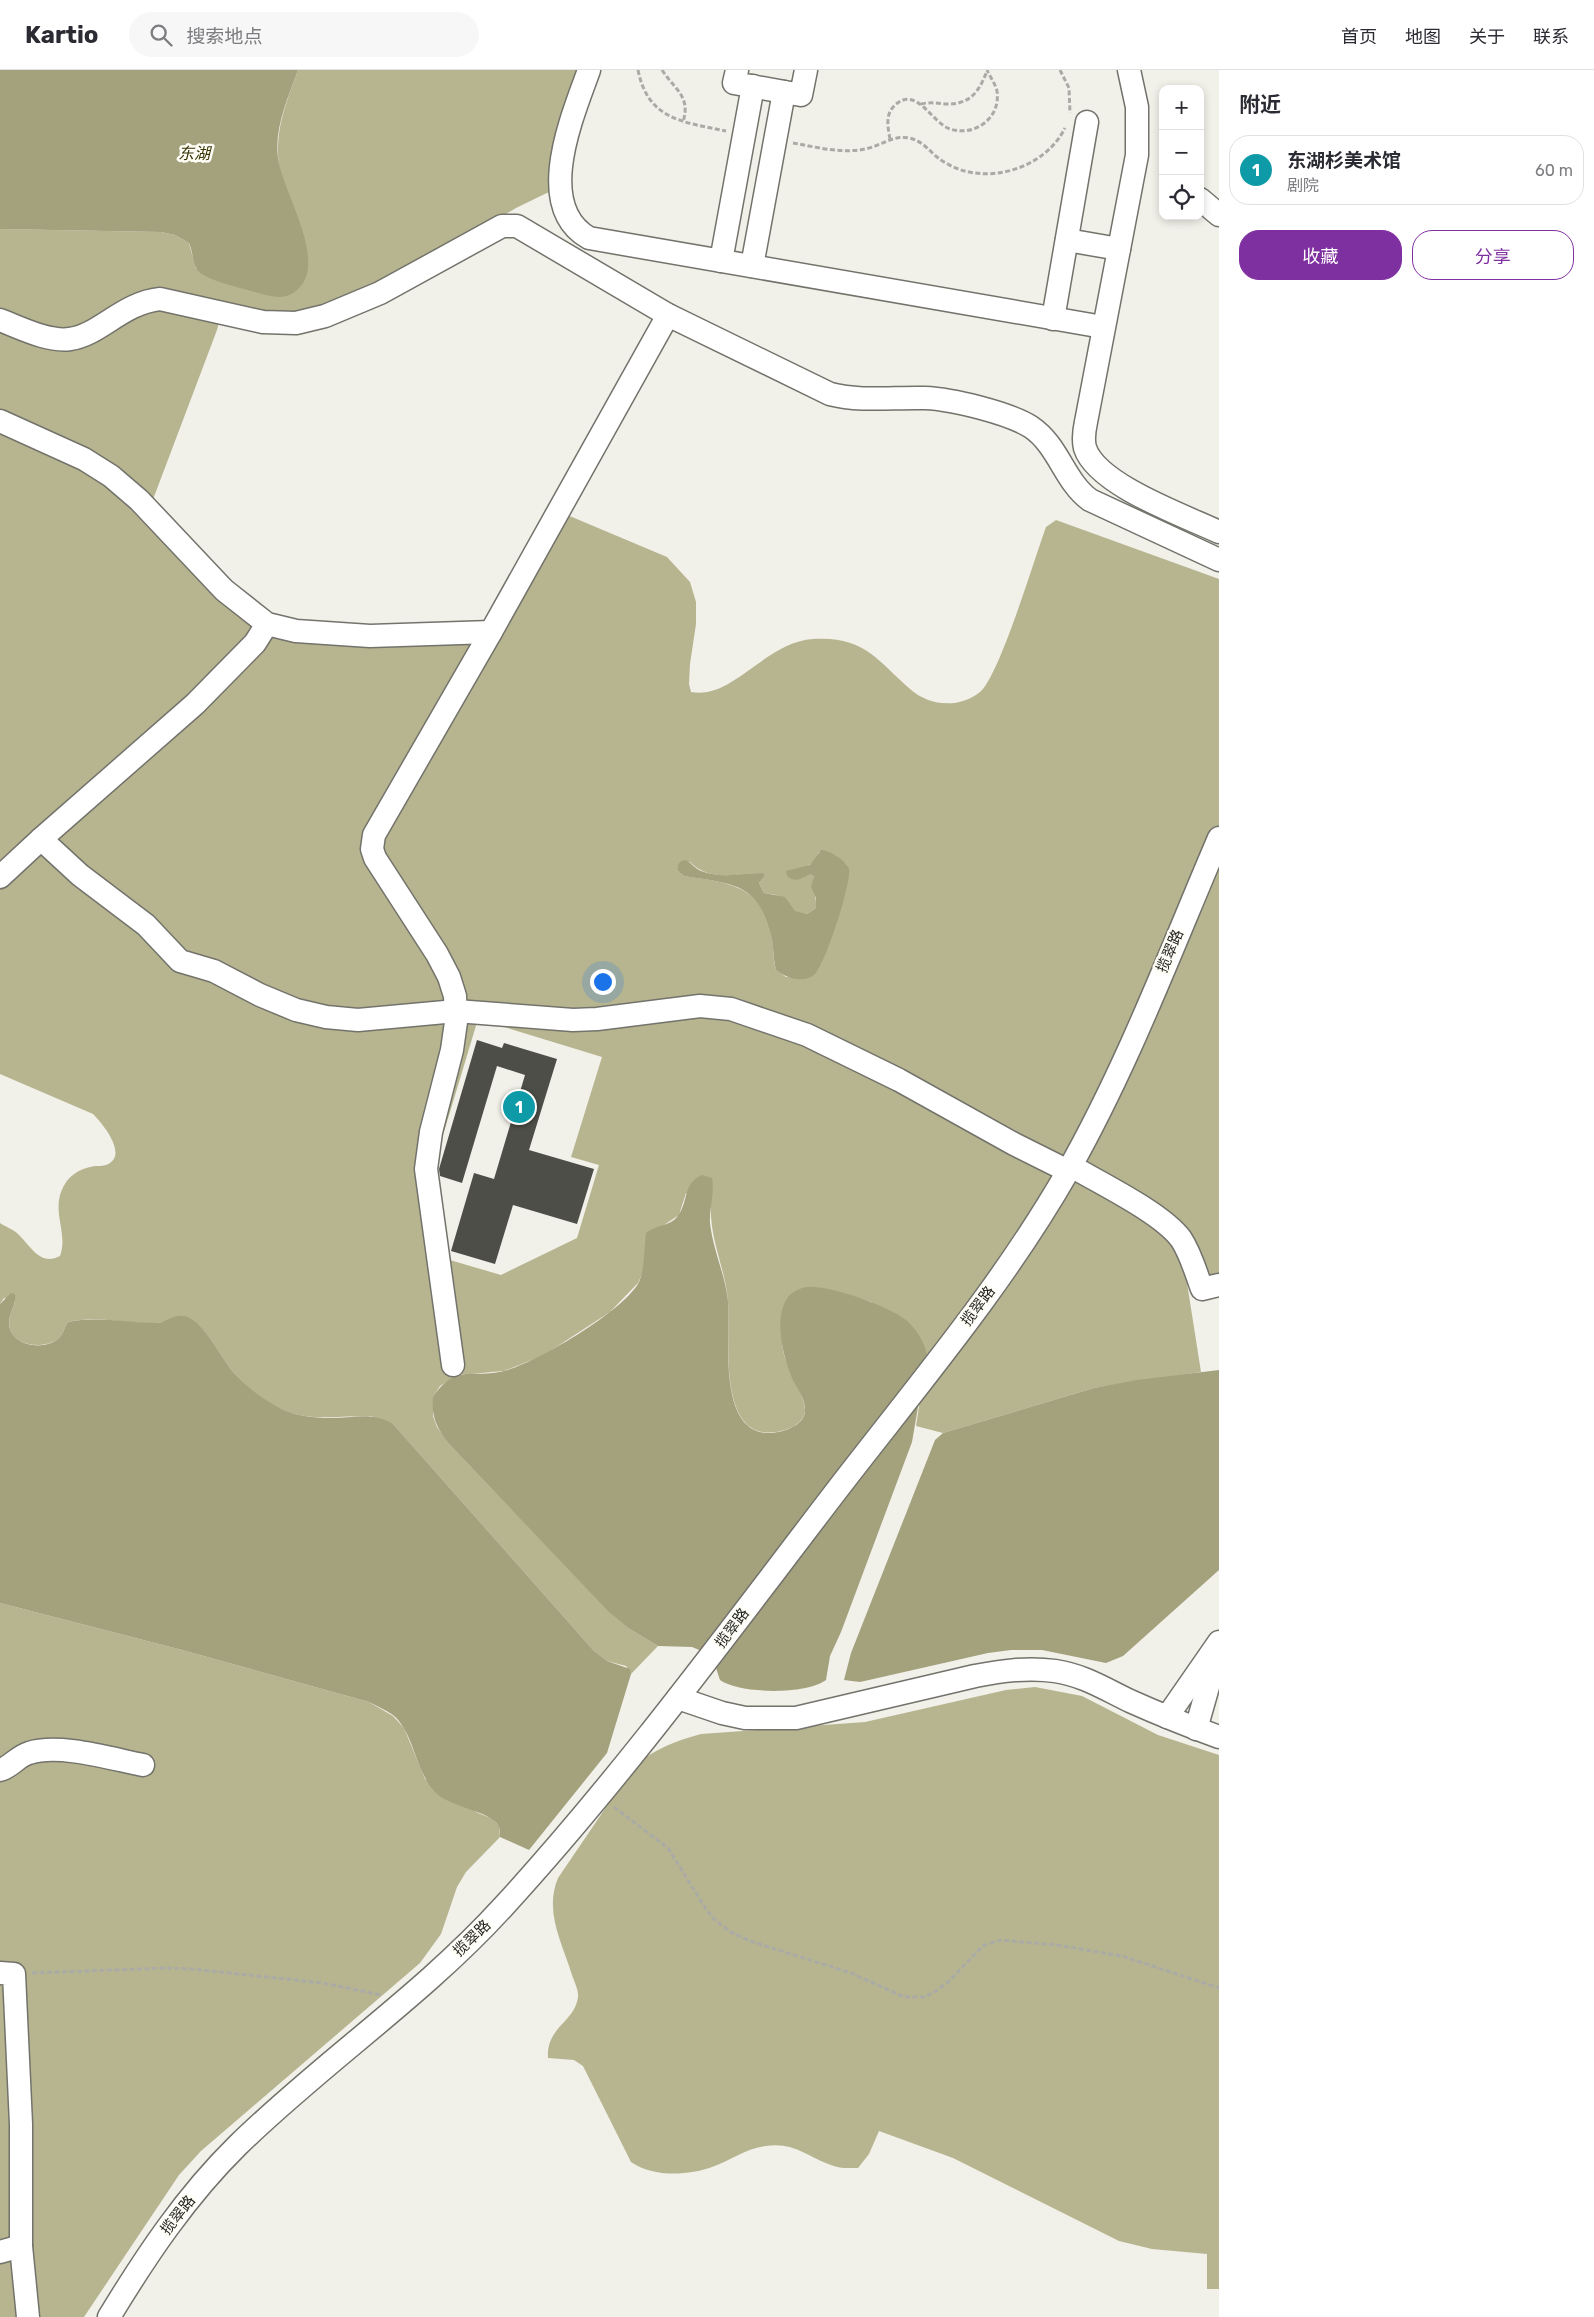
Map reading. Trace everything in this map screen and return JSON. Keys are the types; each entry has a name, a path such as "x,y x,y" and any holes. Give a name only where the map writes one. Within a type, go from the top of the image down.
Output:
{"street":[{"path":"589,70 570,125 562,158 563,204 576,231 589,238 1103,327"},
{"path":"737,70 734,83 801,95 806,70"},
{"path":"1129,70 1137,107 1137,146 1133,183 1103,327 1084,435 1086,450 1090,458 1105,475 1131,491 1219,532"},
{"path":"721,261 753,86"},
{"path":"752,266 784,92"},
{"path":"1053,318 1067,240 1074,123"},
{"path":"1204,202 1219,215"},
{"path":"0,320 49,336 69,339 87,333 131,306 148,300 160,299 263,322 296,324 325,316 380,293 507,225 524,229 668,315 830,394 856,399 928,398 1015,419 1043,437 1057,453 1073,485 1090,500 1219,560"},
{"path":"1067,240 1119,248"},
{"path":"452,1365 426,1169 430,1132 452,1050 456,1011 455,996 449,977 437,954 376,858 373,841 379,823 491,632 668,315"},
{"path":"0,420 84,458 111,476 139,500 224,590 267,624 296,631 370,636 436,636 491,632"},
{"path":"0,877 40,839 195,704 255,643 267,624"},
{"name":"揽翠路","path":"109,2317 150,2252 178,2213 238,2145 487,1925 533,1874 694,1678 1022,1248 1069,1169 1124,1059 1219,838"},
{"path":"40,839 80,875 146,925 180,961 214,971 260,995 296,1010 326,1018 358,1020 456,1011 574,1020 597,1019 700,1006 731,1009 807,1035 899,1080 1014,1144 1069,1169 1131,1201 1172,1230 1186,1247 1202,1289 1219,1285"},
{"path":"1167,1717 1219,1642"},
{"path":"1196,1729 1219,1650"},
{"path":"678,1698 722,1713 745,1718 796,1718 975,1676 1003,1671 1043,1669 1091,1681 1167,1717 1219,1737"},
{"path":"0,1770 28,1753 50,1750 90,1754 143,1765"},
{"path":"7,1974 21,2124 10,2249 28,2317"}],"path":[{"path":"638,70 641,84 654,106 671,118 744,135"},
{"path":"662,70 685,100 686,112 683,122"},
{"path":"890,139 888,119 894,105 908,100 921,104 956,103 970,99 979,90 987,70"},
{"path":"921,104 938,121 949,128 968,131 979,127 990,119 996,107 997,92 987,70"},
{"path":"775,141 832,149 856,150 866,149 890,139 916,140 946,164 956,168 994,173 1016,169 1036,160 1056,143 1074,123 1070,95 1066,80 1060,70"},
{"path":"596,1798 620,1810 668,1848 706,1909 716,1921 731,1932 750,1941 851,1973 904,1997 925,1997 936,1991 948,1982 983,1946 1000,1940 1056,1945 1122,1956 1219,1988"},
{"path":"7,1974 167,1968 192,1969 323,1982 355,1988 403,2001"}],"shaded area":[{"path":"298,70 578,70 551,191 516,208 416,267 299,317 223,307 217,330 152,502 268,616 291,627 472,627 492,618 553,509 667,557 690,582 696,602 696,624 690,664 689,684 691,692 706,692 721,688 764,659 796,642 830,639 845,641 868,652 918,695 935,702 954,703 972,697 980,692 988,682 1006,641 1046,527 1056,520 1219,579 1219,1275 1187,1283 1201,1372 1094,1388 943,1433 916,1426 927,1355 871,1302 815,1287 781,1328 784,1355 805,1406 803,1417 791,1428 764,1432 748,1425 737,1410 731,1389 728,1301 724,1276 712,1229 711,1204 686,1193 679,1215 664,1225 638,1283 610,1312 544,1355 504,1371 458,1375 440,1386 433,1397 433,1416 437,1427 449,1444 609,1611 628,1628 658,1646 631,1674 626,1666 607,1661 594,1651 394,1425 369,1416 316,1417 296,1414 279,1408 265,1400 245,1384 234,1373 205,1332 191,1319 184,1316 155,1323 95,1319 77,1320 68,1322 58,1339 38,1345 24,1343 13,1335 9,1325 9,1318 15,1302 4,1298 0,1304 0,1223 16,1232 41,1257 53,1259 60,1256 62,1240 59,1200 63,1186 78,1171 89,1167 106,1165 113,1161 115,1147 102,1124 93,1114 0,1074 0,229 161,232 175,235 189,243 196,269 301,227 285,187 278,156 280,126","holes":["819,852 835,855 847,865 846,890 821,964 803,978 786,977 776,970 768,921 753,897 730,885 684,876 678,871 678,867 690,862 698,869 716,875 764,873 765,876 759,883 764,893 776,895 797,913 807,914 816,908 813,885 814,876 810,873 801,879 806,867 814,862","478,1019 602,1057 571,1157 599,1165 577,1238 501,1275 443,1258 431,1175"]},
{"path":"0,1603 182,1650 369,1702 393,1716 404,1728 425,1779 478,1813 493,1819 499,1826 500,1837 466,1872 457,1887 441,1934 420,1963 201,2151 179,2175 84,2317 0,2317"},
{"path":"1035,1687 1082,1696 1158,1735 1219,1755 1219,2289 1207,2289 1207,2254 1152,2249 1119,2241 953,2158 879,2131 869,2154 858,2168 834,2166 793,2148 776,2145 752,2149 712,2167 692,2172 659,2173 639,2167 631,2162 583,2066 574,2060 548,2058 551,2039 572,2013 578,1997 556,1927 553,1903 554,1891 558,1878 634,1766 666,1746 701,1734 865,1722 1006,1690"}],"water":[{"name":"东湖","path":"0,70 298,70 280,124 277,147 281,172 306,243 307,275 300,287 289,295 277,297 264,295 205,276 196,268 189,243 175,235 161,232 0,229"},
{"path":"821,850 841,859 849,869 849,877 842,906 825,956 815,974 806,979 795,979 776,970 772,939 765,918 759,905 750,895 729,884 684,876 678,871 679,864 685,860 701,871 717,875 764,873 765,876 759,883 764,893 785,897 795,911 807,914 816,908 816,898 811,887 814,876 810,874 796,880 787,876 786,871 810,865"},
{"path":"702,1175 712,1178 710,1223 728,1301 728,1357 733,1399 740,1416 751,1428 768,1433 780,1432 797,1424 804,1415 804,1401 785,1359 780,1326 783,1305 790,1295 799,1289 816,1287 829,1289 887,1309 906,1320 914,1328 922,1340 927,1355 912,1442 841,1632 830,1656 826,1680 817,1685 804,1688 773,1691 729,1685 720,1680 713,1659 704,1652 692,1647 658,1646 628,1628 608,1611 449,1444 438,1427 433,1411 433,1397 441,1386 449,1380 465,1374 492,1373 518,1366 557,1347 616,1307 630,1294 639,1282 646,1233 677,1217 681,1212 688,1188 691,1183"},
{"path":"11,1293 15,1294 15,1302 9,1325 11,1332 22,1342 37,1345 52,1343 60,1337 68,1322 79,1320 156,1323 181,1315 192,1319 199,1325 234,1373 244,1383 282,1409 303,1416 317,1418 364,1416 379,1418 394,1425 594,1651 607,1661 630,1669 631,1674 607,1753 529,1850 500,1837 498,1825 488,1816 450,1802 435,1792 423,1773 406,1731 400,1722 390,1713 369,1702 182,1650 0,1603 0,1304"},
{"path":"1219,1370 1219,1570 1123,1656 1106,1663 1042,1650 1011,1650 988,1653 860,1682 844,1680 851,1653 935,1440 943,1433 1094,1388 1137,1380"}],"building":[{"path":"477,1040 502,1048 504,1043 557,1059 529,1150 594,1169 577,1224 513,1205 495,1264 451,1251 474,1173 494,1179 525,1075 497,1066 462,1183 440,1176 439,1169"}],"place":[{"name":"东湖杉美术馆","path":"519,1107"}]}
